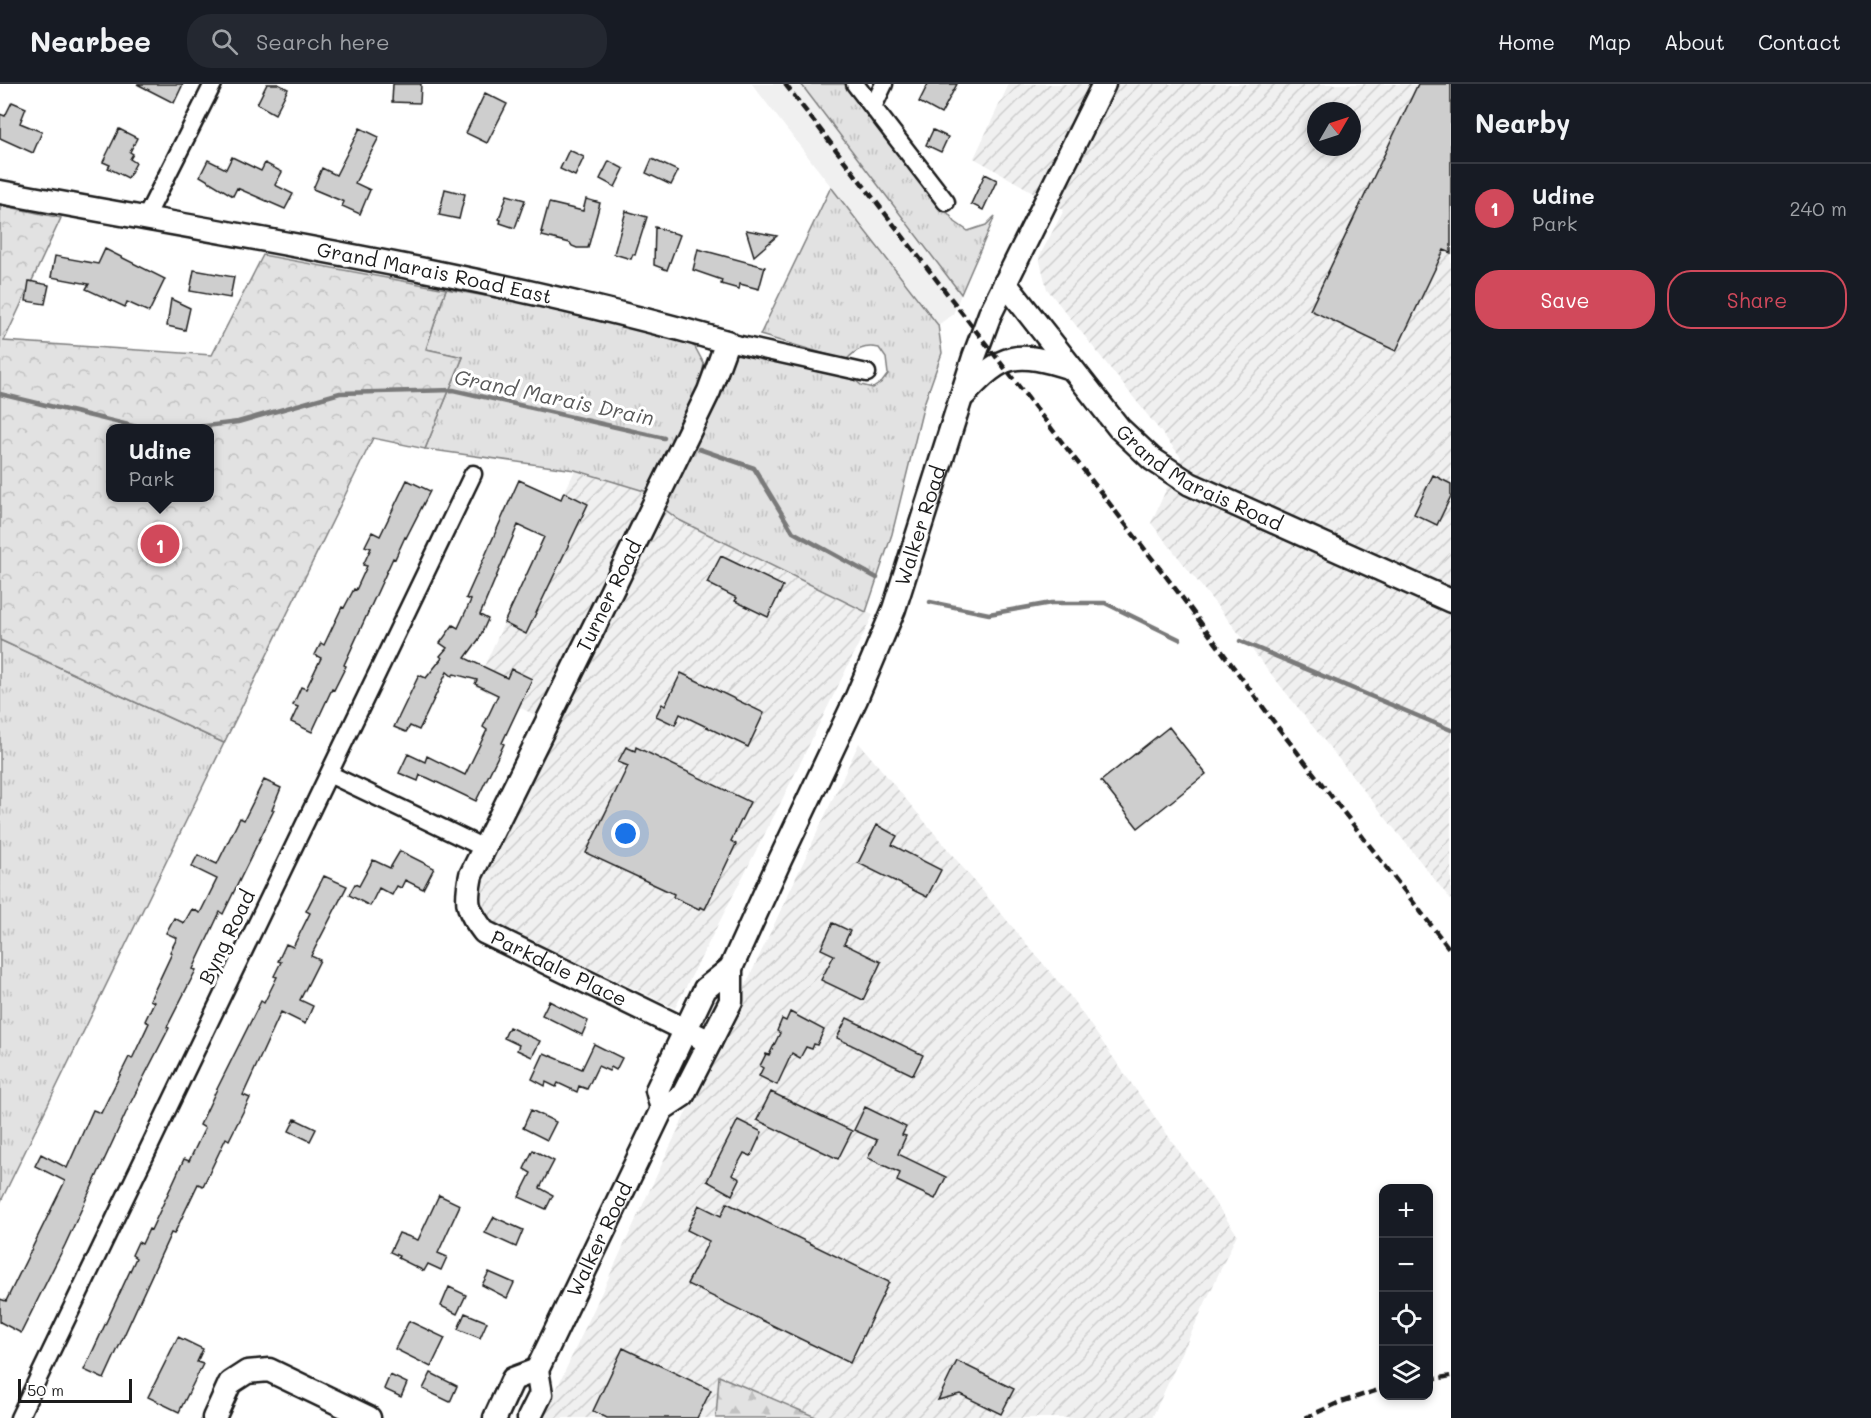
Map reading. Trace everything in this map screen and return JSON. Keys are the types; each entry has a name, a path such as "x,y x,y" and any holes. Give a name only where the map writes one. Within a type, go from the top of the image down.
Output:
{"street":[{"path":"145,219 213,84"},
{"path":"855,84 946,202"},
{"path":"873,107 884,84"},
{"name":"Walker Road","path":"662,1109 657,1090 685,1030 705,989 731,968 856,699 894,609 990,314 1104,84"},
{"name":"Grand Marais Road East","path":"0,192 380,262 552,297 645,319 727,342 867,373"},
{"name":"Grand Marais Road","path":"1005,283 1119,428 1152,459 1190,484 1451,601"},
{"name":"Turner Road","path":"484,848 704,401 727,342"},
{"path":"961,399 985,372 1003,361 1018,356 1042,359 1071,368"},
{"name":"Byng Road","path":"19,1418 473,474"},
{"path":"329,774 484,848"},
{"name":"Parkdale Place","path":"484,848 471,875 466,895 472,915 484,932 710,1042"},
{"name":"Walker Road","path":"529,1418 541,1394 537,1370 662,1109 683,1095 732,1001 731,968"},
{"path":"214,1418 231,1383 247,1372 269,1370 369,1418"},
{"path":"495,1418 513,1379 537,1370"}],"shaded area":[{"path":"752,84 801,84 961,294 953,314 938,325"},
{"path":"1009,84 1451,84 1451,900 1151,523 1181,457 1047,289 1039,257 1064,210 974,158"},
{"path":"575,470 645,490 679,520 873,615 776,812 675,1008 495,923 481,905 480,887 556,725 475,686"},
{"path":"859,743 1070,996 1237,1234 1152,1418 818,1418 719,1376 716,1418 543,1418"}],"green space":[{"path":"801,84 848,84 955,222 968,231 986,225 995,216 961,294"},
{"path":"831,187 938,325 942,353 924,404 892,534 866,612 679,520 663,508 735,355 743,353 854,379 861,385 873,388 888,374 886,358 879,348 861,349 846,360 760,335"},
{"path":"0,205 61,218 4,341 212,355 263,255 446,289 426,349 463,357 425,449 373,438 224,743 0,640"},
{"path":"446,289 601,317 677,337 695,347 704,364 700,385 651,493 575,470 425,449 463,357 426,349"},
{"path":"0,640 224,743 0,1203"},
{"path":"719,1376 818,1418 716,1418"}],"building":[{"path":"137,84 183,84 174,103"},
{"path":"267,84 278,84 288,89 275,114 257,104"},
{"path":"393,84 421,84 420,103 392,102"},
{"path":"928,84 957,84 941,114 919,102"},
{"path":"1418,84 1451,84 1451,253 1444,250 1396,351 1310,310"},
{"path":"485,93 507,104 487,143 466,133"},
{"path":"12,102 26,108 20,123 42,132 33,153 0,138 0,114 5,116"},
{"path":"360,128 379,137 355,183 370,190 360,214 342,206 344,202 313,189 322,168 336,175"},
{"path":"119,129 137,138 130,152 133,154 130,159 136,163 128,178 108,168 110,165 103,162"},
{"path":"933,130 948,137 941,152 926,145"},
{"path":"569,150 584,157 575,176 560,169"},
{"path":"232,157 261,171 265,163 282,172 275,185 293,194 285,209 237,188 233,196 200,176 208,160 226,169"},
{"path":"652,159 678,171 671,185 646,173"},
{"path":"609,161 624,169 615,187 600,179"},
{"path":"985,174 997,180 983,210 971,204"},
{"path":"445,189 465,194 459,219 439,215"},
{"path":"507,195 525,200 515,228 500,223 499,219"},
{"path":"586,199 600,203 588,248 577,248 570,243 542,236 543,232 541,232 549,203 583,211"},
{"path":"626,211 647,217 635,255 633,254 631,259 614,254"},
{"path":"655,227 680,235 667,270 654,265"},
{"path":"746,230 777,236 754,256"},
{"path":"105,249 165,279 149,312 127,302 125,307 86,289 89,284 51,277 55,256 98,264"},
{"path":"698,249 765,267 759,289 740,284 739,289 721,284 722,280 693,270"},
{"path":"194,270 234,277 230,298 190,291"},
{"path":"29,281 49,285 45,304 26,301"},
{"path":"171,299 190,308 185,330 167,326"},
{"path":"1433,475 1451,484 1451,496 1437,525 1414,514"},
{"path":"407,480 430,491 395,559 393,558 344,665 346,666 334,690 332,689 312,732 291,722 298,707 293,705 301,687 306,689 321,658 315,655 321,643 324,645 342,607 344,608 354,589 356,590 367,566 363,565 371,548 365,546 372,532 380,536"},
{"path":"519,480 561,499 564,492 588,504 526,634 504,623 544,537 518,525 480,615 488,619 479,639 465,658 507,678 511,669 532,679 476,801 420,775 418,781 399,773 408,754 425,762 427,756 465,775 487,730 483,727 498,695 475,684 477,680 454,674 452,676 447,672 419,730 410,726 406,732 394,727 419,675 426,678 447,648 440,643 453,625 458,628 471,600 466,598"},
{"path":"721,556 783,586 768,617 735,601 737,598 707,583"},
{"path":"681,673 764,713 748,747 680,714 675,725 656,716 662,704 665,706"},
{"path":"1169,727 1206,774 1138,828 1101,781"},
{"path":"626,747 635,751 636,747 750,802 731,841 736,844 705,909 700,907 699,909 673,897 674,894 586,853 628,766 618,762"},
{"path":"264,780 281,788 272,810 274,810 223,914 220,912 193,969 196,970 167,1027 169,1028 130,1104 65,1245 21,1333 0,1322 0,1299 6,1301 65,1181 35,1166 41,1154 67,1168 93,1110 101,1113 129,1057 132,1059 149,1023 145,1021 154,1002 150,1000 177,938 166,933 174,918 184,923 192,909 200,913 217,879 192,867 194,862 198,855 217,864 240,818 244,820"},
{"path":"877,825 897,836 892,845 941,870 927,897 858,863"},
{"path":"400,851 434,868 423,889 405,880 401,888 397,886 392,895 379,888 370,906 349,895 355,884 359,886 373,860 390,868"},
{"path":"324,876 347,886 311,956 320,960 300,1000 313,1006 305,1024 281,1012 243,1095 250,1098 229,1140 226,1138 203,1186 198,1184 174,1234 171,1233 104,1379 84,1370 136,1258 132,1255 138,1242 142,1244 149,1229 151,1230 184,1159 189,1161 205,1128 200,1125 214,1095 261,1001 264,1003 277,977 274,976 281,962 278,961 286,944 293,947 310,913 306,911"},
{"path":"833,923 850,931 844,944 881,962 863,1000 821,980 834,955 821,949"},
{"path":"549,1001 588,1021 582,1035 542,1015"},
{"path":"790,1012 824,1030 817,1045 814,1044 812,1049 806,1047 800,1058 792,1053 777,1085 759,1076 763,1068 760,1066 766,1054 769,1055 780,1033 777,1031 782,1019 786,1021"},
{"path":"847,1018 923,1055 913,1075 837,1038"},
{"path":"509,1027 540,1041 532,1057 517,1050 519,1045 504,1038"},
{"path":"594,1044 622,1058 616,1070 611,1067 609,1071 598,1066 587,1089 579,1086 577,1092 558,1083 556,1087 546,1082 545,1086 532,1079 544,1053 582,1069"},
{"path":"771,1092 852,1131 838,1159 757,1120"},
{"path":"865,1107 906,1127 902,1135 906,1136 898,1154 946,1177 935,1199 897,1181 900,1173 868,1158 877,1140 854,1130"},
{"path":"531,1110 556,1122 547,1140 523,1128"},
{"path":"295,1119 316,1129 310,1141 289,1131"},
{"path":"738,1120 762,1132 751,1156 744,1153 732,1175 740,1179 732,1195 707,1181"},
{"path":"533,1150 554,1161 540,1188 553,1195 546,1209 519,1197 531,1173 524,1169"},
{"path":"439,1195 460,1205 438,1253 447,1257 441,1270 428,1264 424,1271 390,1252 399,1233 418,1240"},
{"path":"727,1203 889,1282 850,1363 687,1284 709,1241 687,1230 699,1205 721,1216"},
{"path":"494,1217 523,1230 516,1247 485,1233"},
{"path":"489,1272 514,1283 507,1298 482,1285"},
{"path":"449,1287 466,1295 457,1314 441,1306"},
{"path":"465,1313 487,1322 480,1338 458,1329"},
{"path":"409,1321 445,1338 431,1367 395,1349"},
{"path":"178,1337 203,1349 197,1362 203,1364 179,1412 148,1397"},
{"path":"623,1348 711,1390 697,1418 607,1418 593,1411"},
{"path":"957,1361 1014,1389 1001,1414 960,1394 938,1400"},
{"path":"431,1373 457,1386 450,1402 423,1389"},
{"path":"390,1375 407,1383 401,1397 384,1389"}],"waterway":[{"name":"Grand Marais Drain","path":"214,425 238,422 340,393 453,390 664,438"},
{"name":"Grand Marais Drain","path":"0,394 124,424"},
{"name":"Grand Marais Drain","path":"699,449 754,468 793,532 877,578"},
{"name":"Grand Marais Drain","path":"930,602 989,614 1051,603 1105,603 1179,639"},
{"name":"Grand Marais Drain","path":"1240,641 1451,730"}],"railway":[{"path":"785,84 1181,596 1277,726 1451,951"},
{"path":"1433,1379 1451,1376"},
{"path":"1305,1418 1338,1403 1379,1390"}],"place":[{"name":"Udine","path":"160,544"}]}
